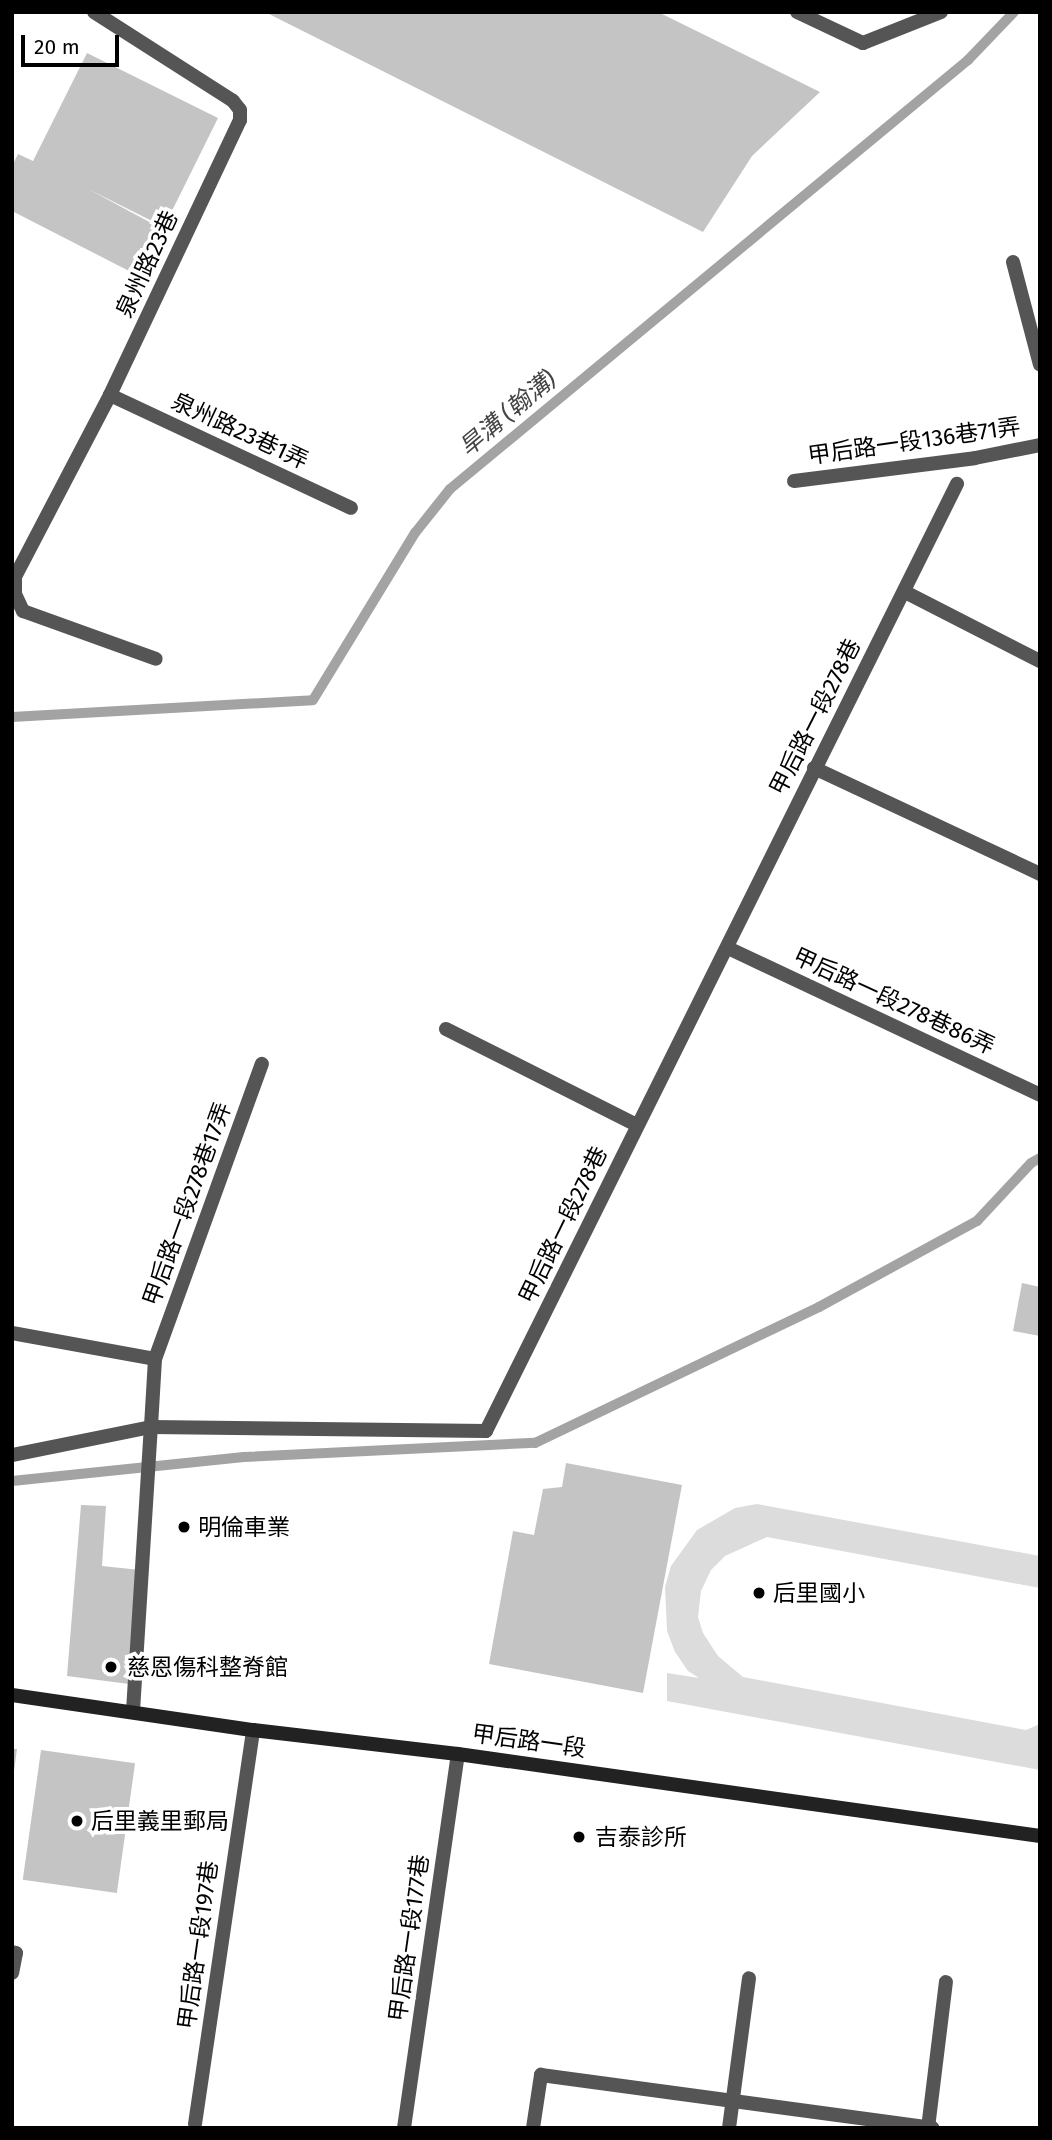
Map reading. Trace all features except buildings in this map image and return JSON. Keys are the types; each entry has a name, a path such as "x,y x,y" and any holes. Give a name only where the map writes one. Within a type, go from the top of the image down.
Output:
{"main road":[{"name":"甲后路一段","path":"12,1695 253,1730 458,1754 1040,1836"}],"lane":[{"name":"泉州路23巷","path":"94,12 233,101 240,110 240,120 110,395 15,578 15,594 23,611 156,659"},
{"path":"797,12 863,43 941,12"},
{"path":"1013,262 1040,365"},
{"name":"泉州路23巷1弄","path":"110,395 351,508"},
{"name":"甲后路一段136巷71弄","path":"794,481 975,458 1040,444"},
{"name":"甲后路一段278巷","path":"151,1427 486,1432 957,485"},
{"path":"905,592 1040,661"},
{"path":"814,768 1040,874"},
{"name":"甲后路一段278巷86弄","path":"728,948 1040,1095"},
{"path":"446,1030 637,1125"},
{"name":"甲后路一段278巷17弄","path":"151,1427 155,1359 262,1064"},
{"path":"12,1333 155,1359"},
{"path":"12,1455 151,1427 132,1711"},
{"name":"甲后路一段197巷","path":"195,2124 253,1730"},
{"name":"甲后路一段177巷","path":"404,2128 458,1754"},
{"path":"12,1952 16,1952 12,1973"},
{"path":"729,2128 749,1978"},
{"path":"533,2128 541,2075 733,2099 930,2128 946,1982"}],"shaded area":[{"path":"757,1504 1040,1556 1040,1588 767,1537 725,1556 711,1570 701,1591 698,1617 703,1633 718,1656 743,1677 1026,1730 1040,1724 1040,1770 667,1701 667,1673 699,1678 688,1671 675,1652 667,1631 665,1587 671,1566 697,1530 735,1508"}],"waterway":[{"name":"旱溝 (翰溝)","path":"12,717 313,700 415,533 450,489 968,60 1014,12"},
{"path":"12,1481 244,1457 535,1443 819,1307 977,1221 1031,1163 1040,1158"}],"place":[{"name":"明倫車業","path":"184,1527"},
{"name":"后里國小","path":"759,1593"},
{"name":"慈恩傷科整脊館","path":"111,1667"},
{"name":"后里義里郵局","path":"77,1821"},
{"name":"吉泰診所","path":"579,1837"}]}
